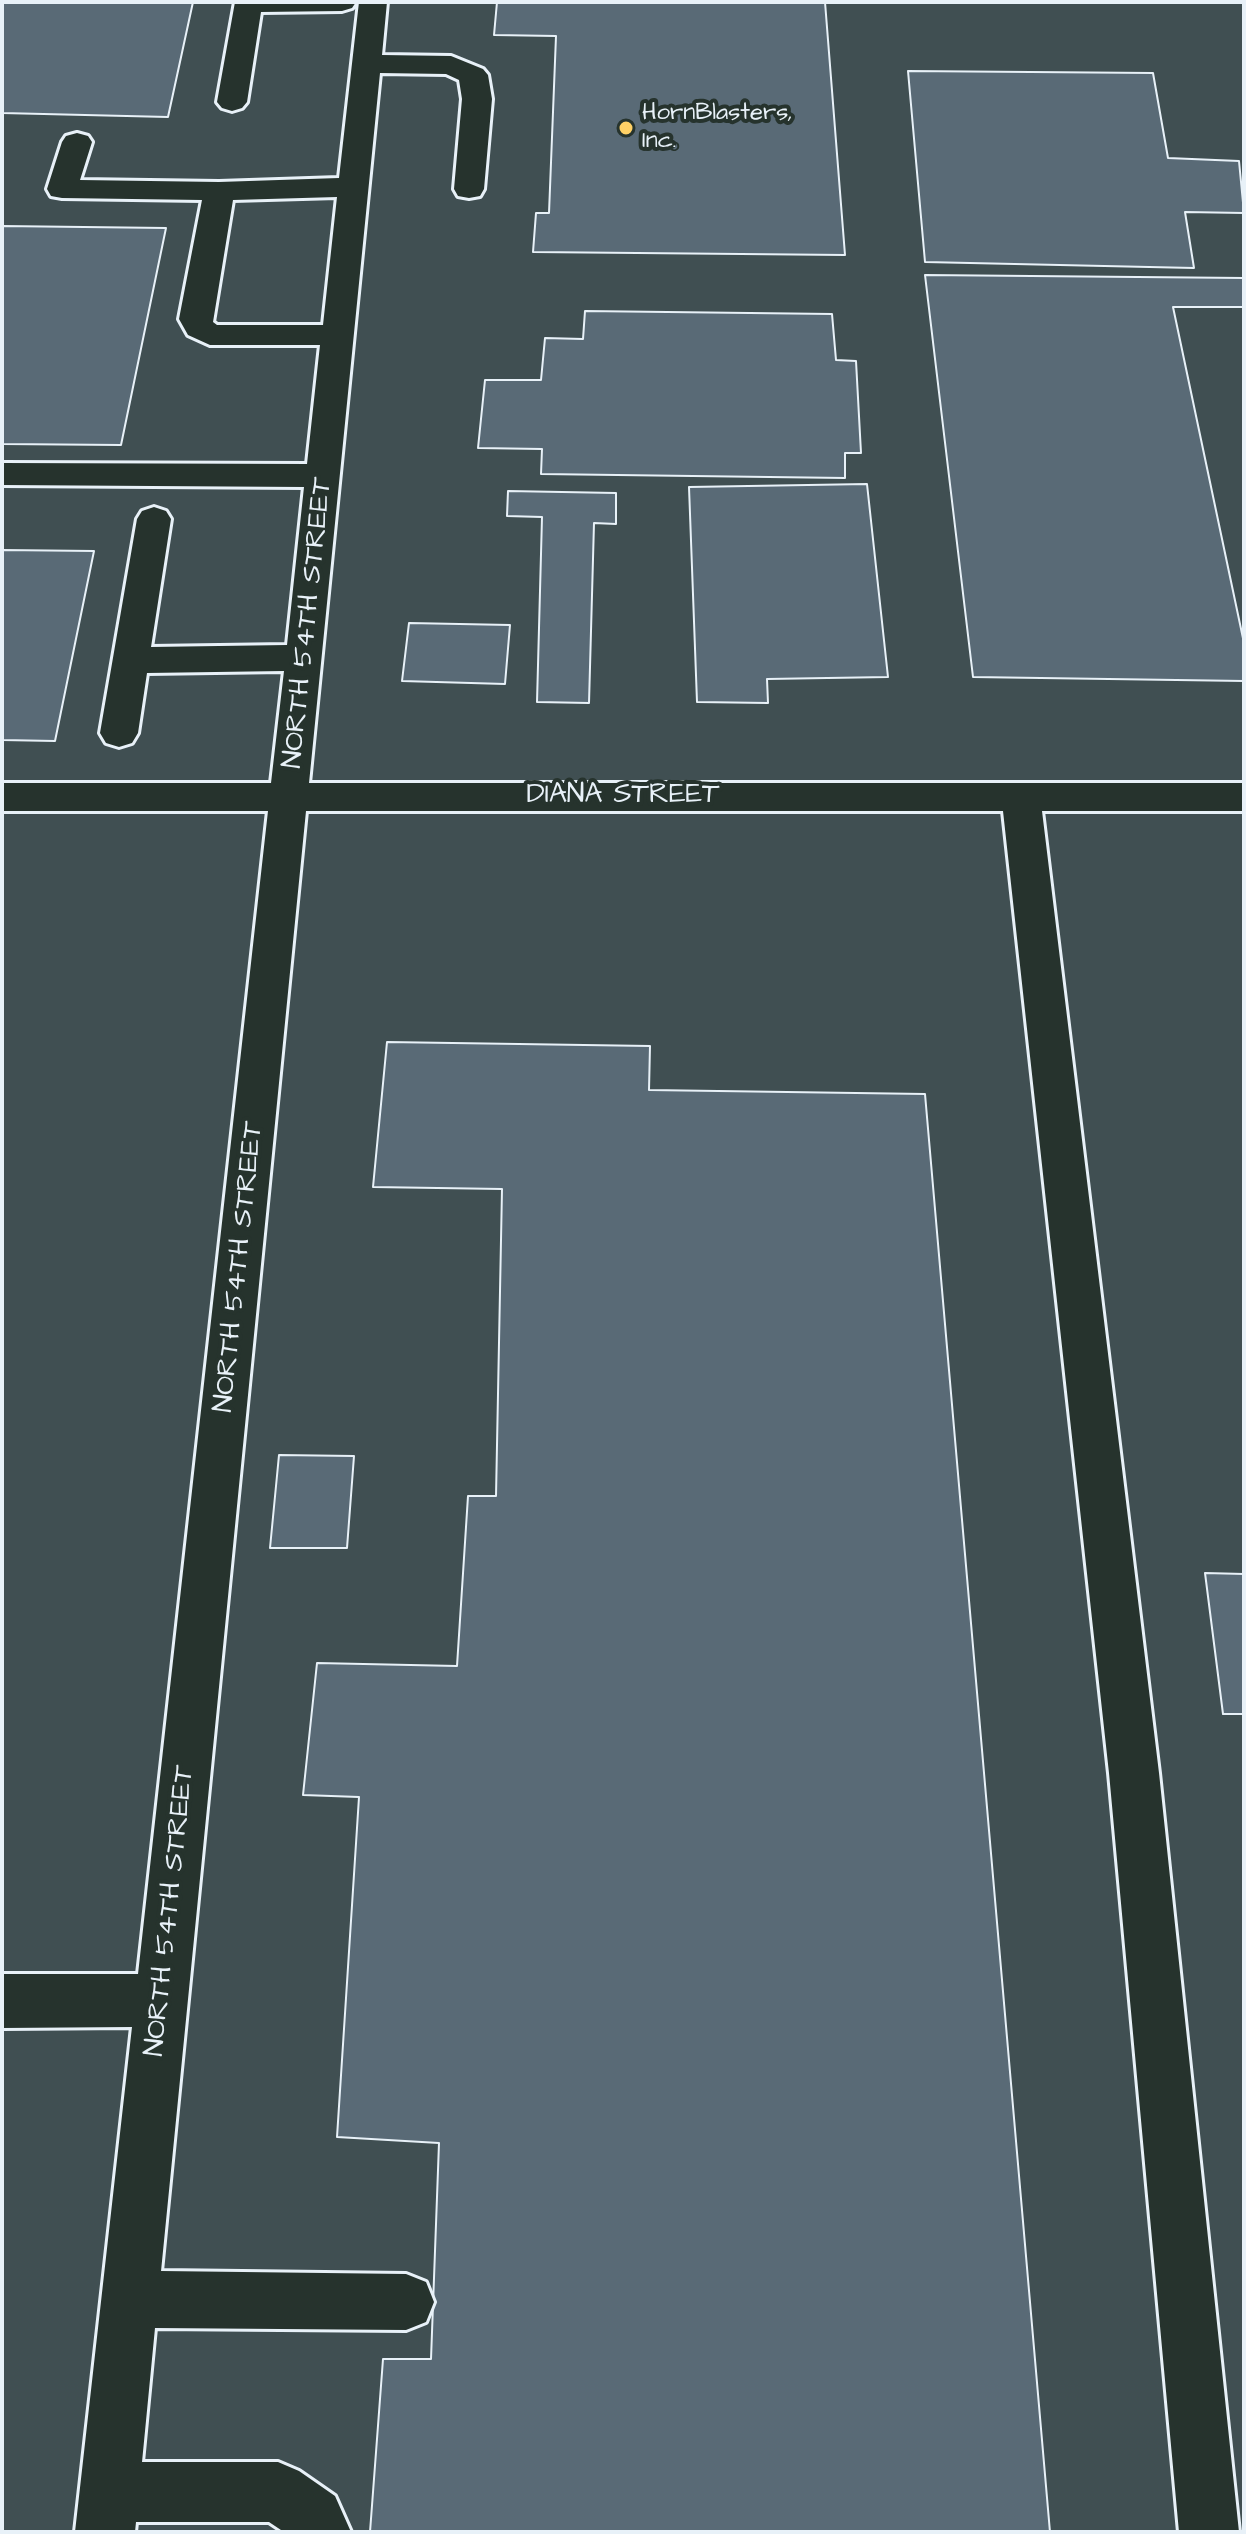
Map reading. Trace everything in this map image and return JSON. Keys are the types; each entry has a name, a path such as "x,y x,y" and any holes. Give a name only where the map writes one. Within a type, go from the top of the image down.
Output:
{"street":[{"path":"232,102 248,4 342,2"},
{"name":"NORTH 54TH STREET","path":"107,2512 373,2"},
{"path":"366,64 451,65 473,75 477,99 469,189"},
{"path":"77,142 62,189 219,191 354,187"},
{"path":"219,191 195,319 199,328 210,335 339,335"},
{"path":"2,474 324,476"},
{"path":"119,733 154,519"},
{"path":"131,660 305,658"},
{"name":"DIANA STREET","path":"2,797 1244,797"},
{"path":"1021,797 1134,1773 1209,2532"},
{"path":"2,2001 162,2000"},
{"path":"130,2299 406,2302"},
{"path":"107,2512 278,2492 314,2517 321,2532"}],"shaded area":[{"path":"2,2 1244,2 1244,2532 2,2532"}],"building":[{"path":"2,2 193,2 168,117 2,113"},
{"path":"497,2 825,2 845,255 533,252 536,213 549,213 556,36 494,35"},
{"path":"908,71 1153,73 1168,158 1239,161 1244,213 1185,212 1194,268 925,262"},
{"path":"2,226 166,228 121,445 2,444"},
{"path":"925,275 1244,278 1244,307 1173,307 1244,643 1244,681 973,677"},
{"path":"585,311 832,314 836,360 856,361 861,453 845,453 845,478 541,474 542,449 478,448 485,380 541,380 545,338 583,339"},
{"path":"867,484 888,677 767,679 768,703 697,702 689,487"},
{"path":"508,491 616,493 616,524 594,523 589,703 537,702 542,517 507,516"},
{"path":"2,550 94,551 55,741 2,740"},
{"path":"409,623 510,625 505,684 402,681"},
{"path":"387,1042 650,1046 649,1090 925,1094 1050,2532 370,2532 383,2359 431,2359 439,2143 337,2137 359,1797 303,1795 317,1663 457,1666 468,1496 496,1496 502,1189 373,1187"},
{"path":"279,1455 354,1456 347,1548 270,1548"},
{"path":"1205,1573 1244,1574 1244,1714 1223,1714"}],"place":[{"name":"HornBlasters, Inc.","path":"626,128"}]}
